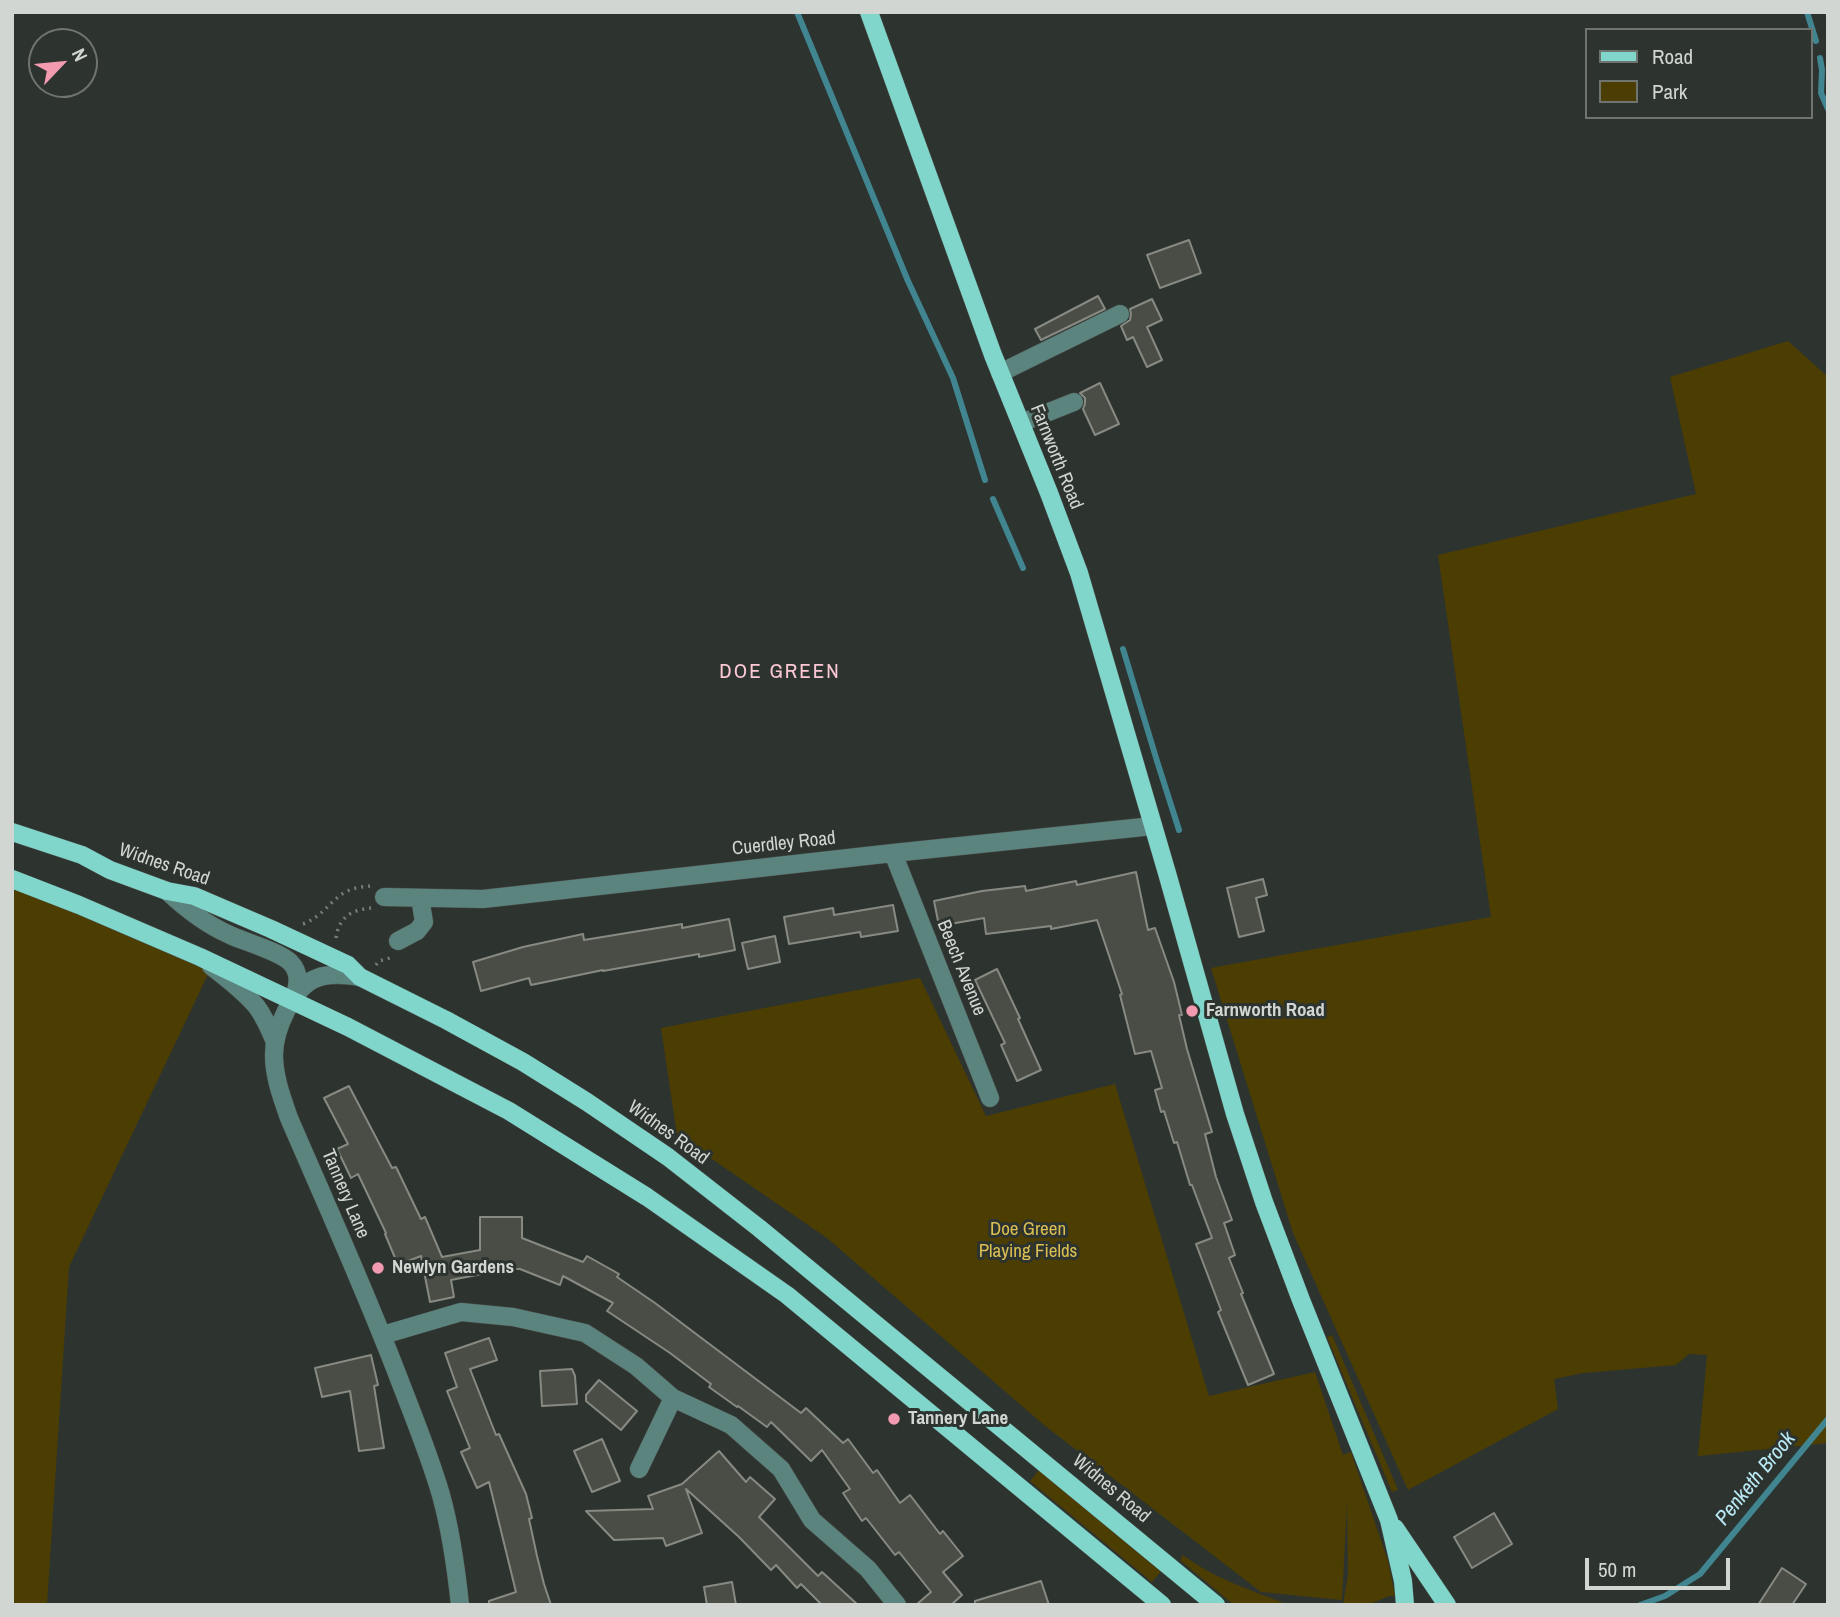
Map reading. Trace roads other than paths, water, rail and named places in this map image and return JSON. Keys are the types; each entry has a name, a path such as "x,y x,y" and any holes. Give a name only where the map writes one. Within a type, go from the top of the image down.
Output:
{"main road":[{"name":"Farnworth Road","path":"869,12 1000,373 1079,573 1235,1114 1301,1300 1389,1520 1403,1581 1405,1605"},
{"name":"Widnes Road","path":"12,832 82,855 110,870 167,891 194,896 271,929 523,1062 587,1102 668,1157 760,1228 1216,1605"},
{"path":"12,879 200,957 360,1033 509,1111 647,1197 788,1296 1163,1605"},
{"name":"Farnworth Road","path":"1389,1520 1447,1605"}],"street":[{"path":"1000,373 1120,314"},
{"path":"1021,424 1074,402"},
{"name":"Cuerdley Road","path":"384,897 483,899 1153,826"},
{"name":"Beech Avenue","path":"894,853 990,1098"},
{"path":"167,891 205,922 290,962 299,983 293,1000"},
{"path":"398,941 417,931 424,922 420,898"},
{"path":"200,957 256,1006 275,1042"},
{"path":"293,1000 305,985 316,978 354,971"},
{"name":"Tannery Lane","path":"293,1000 275,1042 274,1057 279,1090 383,1335 440,1492 454,1553 460,1605"},
{"path":"383,1335 461,1312 513,1317 585,1333 636,1366 673,1398 731,1425 782,1469 812,1520 868,1569 897,1605"},
{"path":"639,1469 673,1398"}],"waterway":[{"path":"797,12 908,281 953,378 985,480"},
{"name":"Penketh Brook","path":"1807,12 1812,28"},
{"name":"Penketh Brook","path":"1812,28 1816,41"},
{"name":"Penketh Brook","path":"1820,58 1821,93 1828,109"},
{"path":"993,499 1023,568"},
{"path":"1123,649 1179,830"},
{"name":"Penketh Brook","path":"1640,1605 1665,1596 1700,1574 1828,1419"}],"place":[{"name":"Farnworth Road","path":"1192,1011"},
{"name":"Newlyn Gardens","path":"378,1268"},
{"name":"Tannery Lane","path":"894,1419"}],"district":[{"name":"DOE GREEN","path":"780,672"}],"park label":[{"name":"Doe Green Playing Fields","path":"1028,1241"}]}
